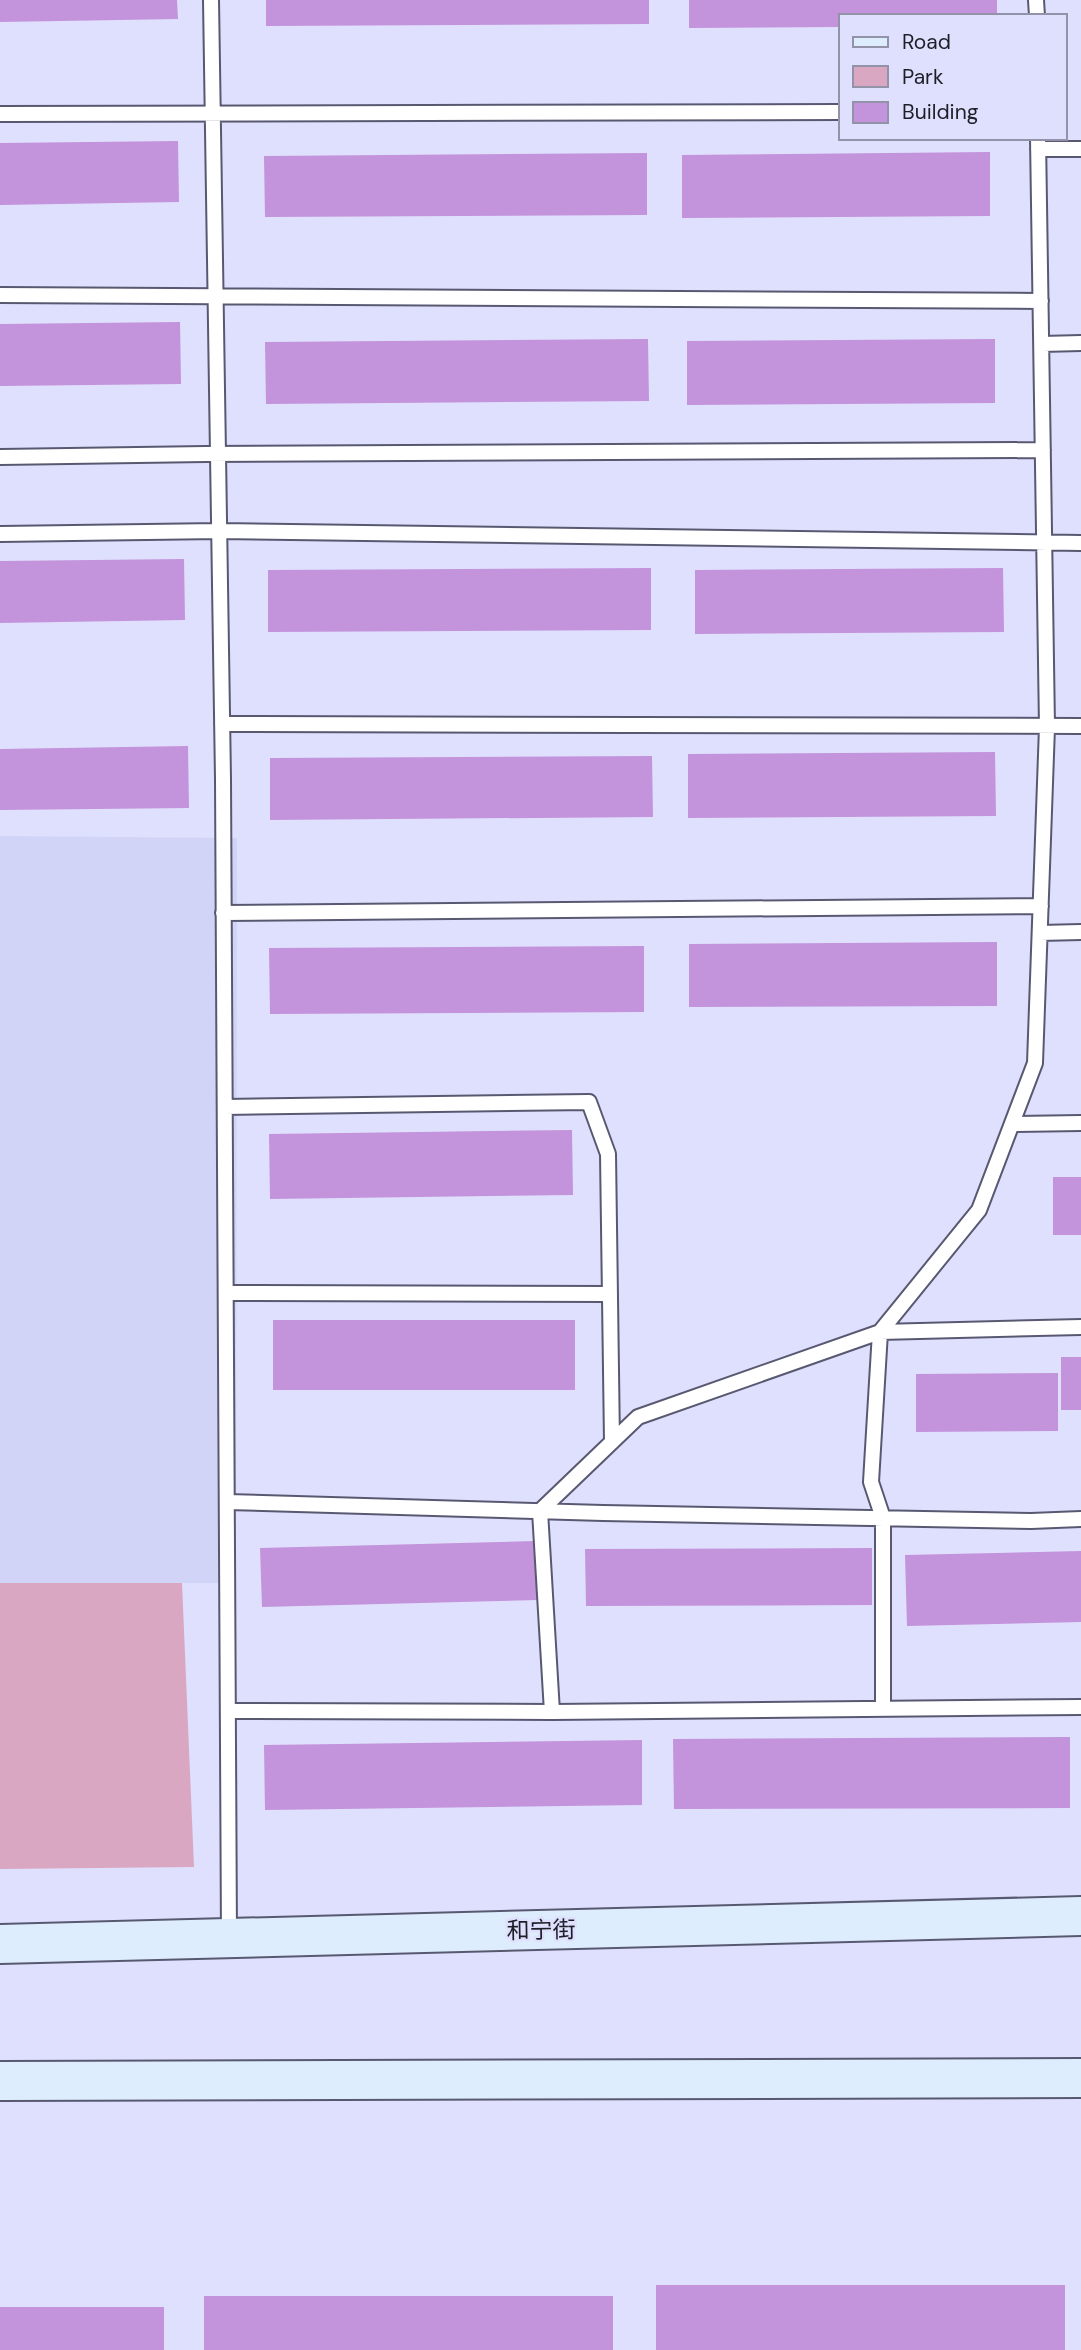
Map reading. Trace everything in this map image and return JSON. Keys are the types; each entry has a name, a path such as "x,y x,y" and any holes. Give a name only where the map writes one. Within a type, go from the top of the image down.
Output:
{"main road":[{"name":"和宁街","path":"0,1944 1081,1916"},
{"path":"0,2081 1081,2078"}],"lane":[{"path":"211,0 222,724 229,1938"},
{"path":"0,114 839,112"},
{"path":"883,1709 883,1518 871,1482 880,1332 979,1210 1035,1063 1047,727 1038,144 1081,149"},
{"path":"0,295 1041,301"},
{"path":"1042,344 1081,344"},
{"path":"0,457 1043,450"},
{"path":"0,534 219,531 1081,543"},
{"path":"222,724 1081,726"},
{"path":"223,913 1041,906"},
{"path":"1040,933 1081,932"},
{"path":"225,1107 589,1101 608,1154 612,1442"},
{"path":"1012,1124 1081,1123"},
{"path":"226,1293 610,1294"},
{"path":"552,1712 540,1511 638,1417 880,1332 1081,1327"},
{"path":"227,1502 540,1511 1081,1520"},
{"path":"228,1711 552,1712 1081,1707"}],"shaded area":[{"path":"0,836 237,838 236,1583 0,1583"}],"green space":[{"path":"0,1583 182,1583 194,1867 0,1869"}],"building":[{"path":"0,0 177,0 178,19 0,22"},
{"path":"266,0 649,0 649,24 266,26"},
{"path":"689,0 997,0 997,14 839,14 839,27 689,28"},
{"path":"178,141 179,202 0,205 0,143"},
{"path":"990,152 990,216 682,218 682,155"},
{"path":"647,153 647,215 265,217 264,156"},
{"path":"180,322 181,384 0,386 0,324"},
{"path":"648,339 649,401 266,404 265,342"},
{"path":"995,339 995,403 687,405 687,341"},
{"path":"184,559 185,620 0,623 0,561"},
{"path":"651,568 651,630 268,632 268,570"},
{"path":"1003,568 1004,632 695,634 695,570"},
{"path":"188,746 189,808 0,810 0,749"},
{"path":"995,752 996,816 688,818 688,754"},
{"path":"652,756 653,817 270,820 270,758"},
{"path":"997,942 997,1006 689,1007 689,944"},
{"path":"644,946 644,1012 270,1014 269,948"},
{"path":"572,1130 573,1195 270,1199 269,1134"},
{"path":"1053,1177 1081,1177 1081,1235 1053,1235"},
{"path":"273,1320 575,1320 575,1390 273,1390"},
{"path":"1061,1357 1081,1357 1081,1410 1061,1410"},
{"path":"1058,1373 1058,1431 916,1432 916,1374"},
{"path":"536,1541 537,1600 262,1607 260,1548"},
{"path":"872,1548 872,1605 586,1606 585,1549"},
{"path":"1081,1551 1081,1622 907,1626 905,1555"},
{"path":"1070,1737 1070,1808 674,1809 673,1739"},
{"path":"642,1740 642,1805 265,1810 264,1745"},
{"path":"656,2285 1065,2285 1065,2350 656,2350"},
{"path":"204,2296 613,2296 613,2350 204,2350"},
{"path":"0,2307 164,2307 164,2350 0,2350"}]}
